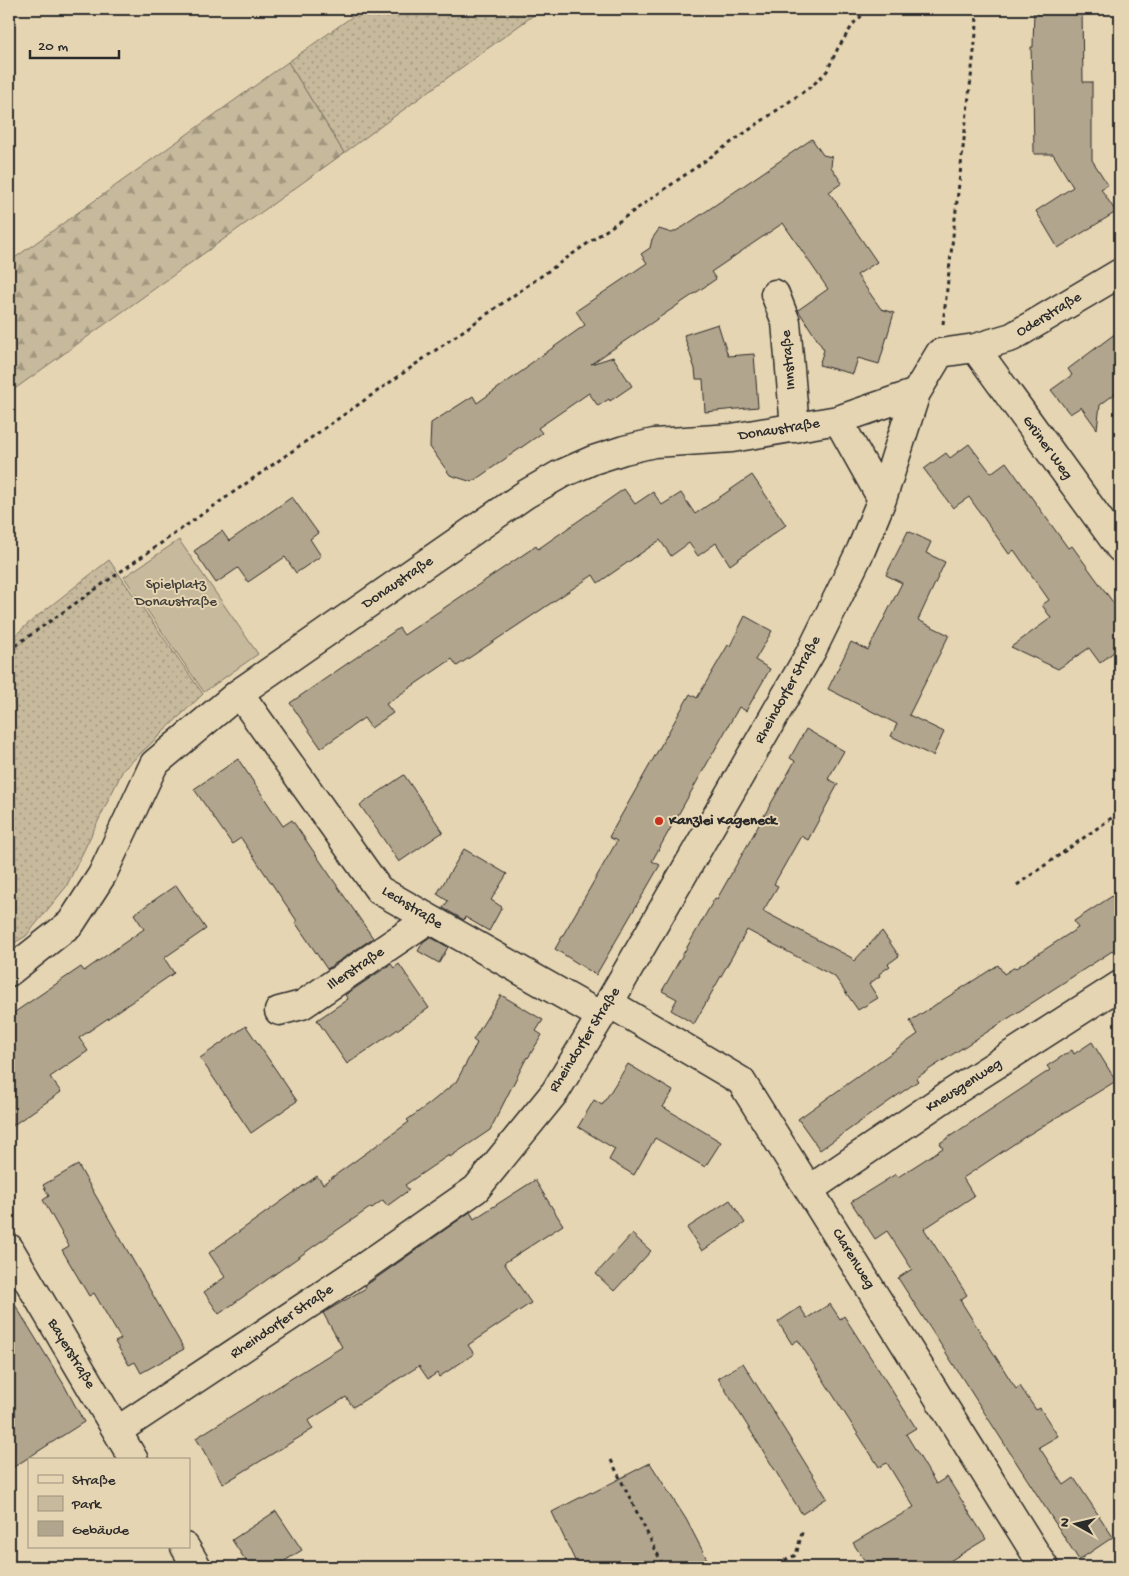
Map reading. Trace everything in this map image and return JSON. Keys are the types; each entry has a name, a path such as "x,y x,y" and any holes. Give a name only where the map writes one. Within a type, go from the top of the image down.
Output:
{"street":[{"name":"Oderstraße","path":"974,348 1012,337 1120,273"},
{"name":"Innstraße","path":"775,294 786,322 795,428"},
{"path":"940,353 974,348"},
{"name":"Grüner Weg","path":"974,348 1120,548"},
{"name":"Rheindorfer Straße","path":"117,1432 357,1272 476,1189 555,1092 605,1010 812,650 882,499 916,393 940,353"},
{"name":"Donaustraße","path":"9,972 71,923 102,875 124,824 154,764 238,693 526,494 559,475 593,460 624,450 654,444 732,438 838,420 916,393"},
{"path":"838,420 882,499"},
{"name":"Lechstraße","path":"238,693 379,890 429,919 605,1010"},
{"name":"Illerstraße","path":"279,1011 302,1005 429,919"},
{"name":"Kneusgenweg","path":"810,1189 950,1094 1120,985"},
{"name":"Clarenweg","path":"605,1010 741,1081 1044,1567"},
{"name":"Bayerstraße","path":"9,1248 133,1458"},
{"path":"186,1548 197,1567"}],"path":[{"path":"9,650 813,85 828,71 838,48 854,23 870,9"},
{"path":"940,353 977,25 976,9"},
{"path":"1016,885 1120,812"},
{"path":"611,1460 664,1567"},
{"path":"770,1567 796,1555 802,1529"}],"green space":[{"path":"363,9 542,9 344,153 288,62"},
{"path":"288,62 344,153 9,393 9,262"},
{"name":"Spielplatz Donaustraße","path":"179,540 258,654 204,692 124,577"},
{"path":"109,560 203,694 123,770 66,887 26,936 9,946 9,641 30,622"}],"building":[{"path":"1034,9 1082,9 1083,82 1092,82 1092,160 1108,185 1101,189 1116,212 1058,248 1036,211 1073,187 1053,154 1034,154 1031,47 1033,47"},
{"path":"812,139 823,155 832,157 831,167 842,183 829,192 877,262 857,275 881,309 894,313 879,364 858,358 853,374 819,365 824,350 798,310 828,289 783,223 711,272 716,279 591,364 613,357 632,386 610,401 609,399 598,406 589,393 538,428 542,433 472,482 450,475 430,447 431,423 473,396 477,403 585,325 576,311 647,263 641,254 650,248 652,239 659,229 672,233 683,227"},
{"path":"718,324 728,356 754,354 758,407 705,412 703,379 696,379 695,369 684,335"},
{"path":"1120,330 1120,390 1100,405 1097,429 1081,407 1070,414 1051,390 1072,375 1068,369"},
{"path":"969,444 991,473 1006,462 1068,548 1072,546 1120,612 1120,647 1100,663 1089,648 1058,669 1011,647 1051,618 1042,605 1049,600 1014,550 1009,554 969,497 953,508 924,469 946,453 950,458"},
{"path":"752,475 786,525 730,565 716,543 698,556 689,543 671,556 660,540 598,583 593,575 457,666 452,659 386,704 393,713 371,728 364,718 321,748 290,703 399,628 404,635 536,546 538,549 624,489 635,504 653,492 662,505 681,493 695,514"},
{"path":"292,497 318,533 310,539 321,556 296,573 285,557 248,582 238,568 216,583 194,551 222,531 229,541"},
{"path":"908,531 931,542 926,553 945,562 918,620 949,635 909,715 944,732 933,756 891,736 897,724 828,689 851,642 868,650 902,583 886,575"},
{"path":"745,616 772,631 755,660 770,669 746,711 739,707 652,861 660,865 596,975 555,949 617,841 609,837 690,694 697,698 728,645 730,646"},
{"path":"806,729 844,751 828,779 838,784 808,840 801,836 774,884 778,886 763,911 852,958 854,961 882,931 899,956 888,964 890,966 879,974 880,976 869,984 878,998 858,1010 835,977 747,930 694,1024 671,1010 677,999 662,991 715,898 717,899 795,761 790,758"},
{"path":"238,759 283,826 292,820 373,938 327,969 241,838 232,844 194,789"},
{"path":"404,775 443,832 399,862 360,805"},
{"path":"464,849 507,874 491,900 502,907 489,931 465,917 464,920 443,908 448,901 437,894"},
{"path":"176,885 206,929 164,958 174,973 79,1038 88,1051 50,1077 61,1092 9,1128 9,1016 81,967 84,971 144,929 134,914"},
{"path":"1120,891 1120,946 916,1078 918,1081 820,1150 798,1119 918,1034 910,1021 998,965 1004,974 1016,968 1078,928 1074,921"},
{"path":"430,937 448,947 439,963 418,951 423,942"},
{"path":"391,964 394,968 399,964 429,1008 347,1064 317,1020 348,999 345,995"},
{"path":"501,995 543,1020 536,1031 542,1035 527,1057 490,1130 405,1185 409,1190 387,1206 383,1200 371,1207 219,1314 204,1292 225,1277 209,1253 317,1176 323,1184 409,1122 407,1120 456,1082 477,1043 473,1040"},
{"path":"246,1026 297,1101 251,1133 200,1058"},
{"path":"1092,1042 1116,1081 1023,1138 963,1178 974,1196 924,1229 967,1295 960,1300 1016,1389 1020,1386 1036,1410 1040,1408 1058,1436 1039,1447 1064,1485 1074,1478 1113,1537 1079,1560 898,1278 912,1269 887,1231 875,1239 851,1202 896,1174 898,1177 943,1148 940,1143 1050,1070 1047,1066 1072,1050 1074,1054"},
{"path":"628,1064 673,1091 663,1107 721,1142 705,1167 655,1138 634,1175 609,1160 615,1149 578,1127 594,1100 602,1105"},
{"path":"78,1165 184,1349 141,1373 135,1362 129,1365 115,1342 121,1339 94,1293 89,1296 62,1250 69,1246 43,1200 49,1196 43,1185"},
{"path":"535,1180 563,1225 504,1263 531,1303 468,1345 474,1354 439,1377 437,1373 428,1379 419,1366 353,1407 346,1397 308,1421 313,1429 223,1484 196,1438 342,1347 323,1313 366,1288 365,1286 470,1212 474,1219"},
{"path":"730,1200 745,1223 702,1251 687,1228"},
{"path":"632,1234 651,1251 614,1291 596,1274"},
{"path":"9,1295 63,1383 84,1422 9,1470"},
{"path":"830,1304 840,1319 844,1316 916,1428 906,1434 936,1484 947,1477 986,1539 940,1567 869,1567 853,1543 914,1507 887,1463 879,1467 798,1340 792,1344 778,1322 800,1307 807,1318"},
{"path":"743,1363 827,1498 802,1514 718,1378"},
{"path":"650,1463 686,1519 711,1567 578,1567 552,1512"},
{"path":"276,1511 302,1550 275,1567 250,1567 232,1540"}],"place":[{"name":"Kanzlei Kageneck","path":"659,821"}]}
